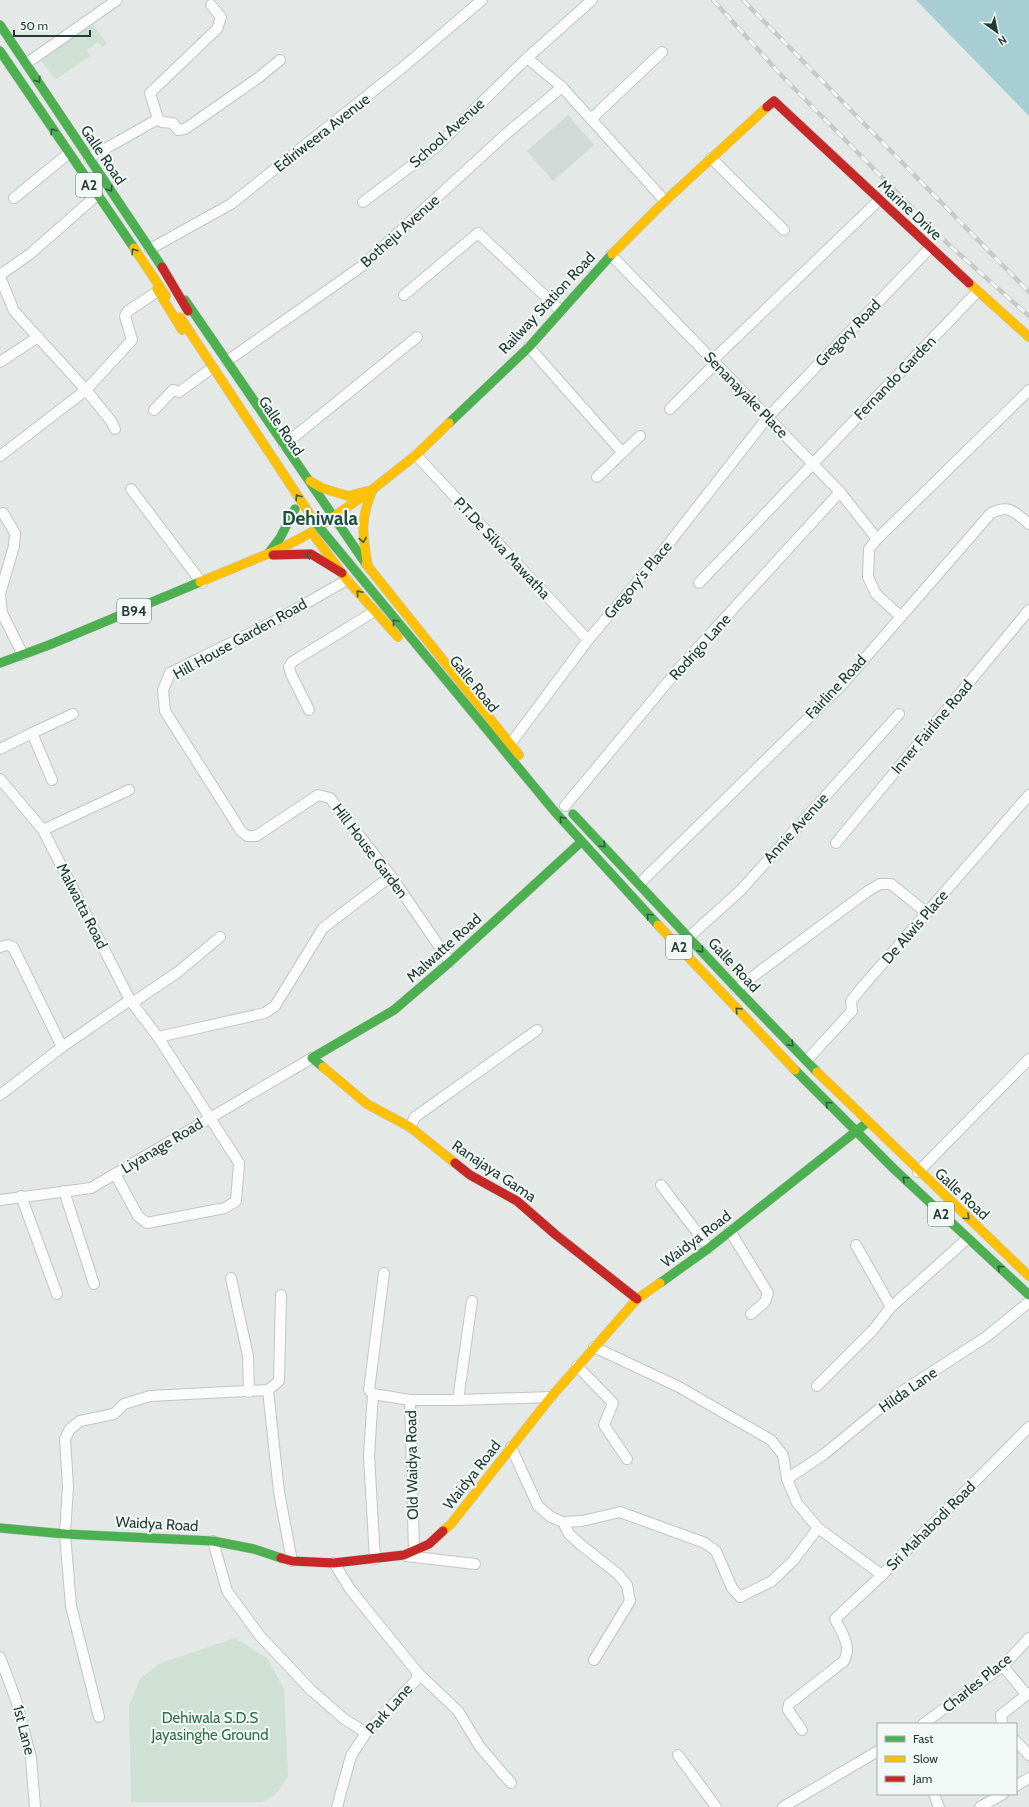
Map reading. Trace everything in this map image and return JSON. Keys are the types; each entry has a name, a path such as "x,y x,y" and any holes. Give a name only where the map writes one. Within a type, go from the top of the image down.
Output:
{"main road":[{"name":"Galle Road","path":"0,25 27,63 88,158 158,261 184,314 321,531 486,725 508,757 581,842 784,1059 856,1132 967,1238 1029,1294"},
{"name":"Galle Road","path":"0,51 96,196 147,269 184,314"},
{"name":"Railway Station Road","path":"312,532 373,489 416,455 529,347 611,255 665,201 774,101"},
{"name":"Marine Drive","path":"774,101 977,292 1029,337"},
{"path":"158,261 368,566 511,743 519,755"},
{"path":"147,269 158,291 295,509 344,576 508,757"},
{"path":"272,472 277,474 286,470 294,459"},
{"path":"310,481 322,488 348,496 373,489"},
{"path":"368,566 361,529 364,507 373,489"},
{"path":"266,555 280,538 295,509"},
{"name":"B94","path":"0,664 202,583 266,555 312,532"},
{"path":"266,555 311,554 344,576"},
{"path":"382,619 382,611 394,604 400,605"},
{"name":"Galle Road","path":"486,725 519,755 540,778"},
{"name":"Galle Road","path":"562,803 640,883 736,989 918,1172 1029,1276"},
{"name":"Malwatte Road","path":"312,1058 394,1010 450,962 581,842"},
{"name":"Ranajaya Gama","path":"312,1058 366,1104 410,1127 470,1175 517,1201 556,1235 637,1299"},
{"name":"Waidya Road","path":"0,1528 65,1534 213,1541 254,1548 292,1561 334,1563 375,1559 414,1552 429,1544 451,1524 551,1397 637,1299 709,1248 868,1122"}],"street":[{"path":"27,63 117,0"},
{"name":"Ediriweera Avenue","path":"150,249 231,204 402,68 482,0"},
{"name":"School Avenue","path":"363,202 436,148 527,58 592,0"},
{"path":"211,5 221,17 217,29 150,93 158,119 162,122 174,123 178,130 184,129 258,78 280,60"},
{"path":"591,119 662,52"},
{"path":"527,58 562,87 665,201"},
{"name":"Botheju Avenue","path":"227,361 362,266 506,134 562,87"},
{"path":"88,158 158,119"},
{"path":"14,198 68,154"},
{"path":"712,158 784,230"},
{"path":"96,196 30,254 0,276 14,311 86,390 111,421 115,430"},
{"path":"670,409 714,362 879,200"},
{"path":"404,295 478,233 561,311"},
{"name":"Gregory Road","path":"767,418 930,248"},
{"name":"Senanayake Place","path":"611,255 840,492 877,539"},
{"path":"0,456 86,390 132,340 124,316 128,311 158,291"},
{"name":"Fernando Garden","path":"699,584 977,292"},
{"path":"284,445 417,337"},
{"path":"0,362 38,338"},
{"path":"529,347 622,452"},
{"path":"154,410 173,390 179,392 208,371"},
{"path":"900,616 876,594 868,577 869,549 877,539 1029,390"},
{"name":"Gregory's Place","path":"511,743 588,640 659,556 767,418"},
{"path":"597,477 640,436"},
{"name":"P.T.De Silva Mawatha","path":"416,455 588,640"},
{"path":"131,489 202,583"},
{"name":"Rodrigo Lane","path":"562,803 681,666 840,492"},
{"name":"Fairline Road","path":"640,883 840,687 900,616 991,513 1000,509 1010,509 1029,524"},
{"path":"3,513 15,533 0,595 2,613 23,655"},
{"name":"Hill House Garden Road","path":"247,836 241,831 165,711 162,690 170,674 273,622 344,576"},
{"name":"Inner Fairline Road","path":"836,843 1029,610"},
{"path":"309,710 291,674 289,667 292,662 375,612"},
{"path":"0,749 74,714"},
{"name":"Annie Avenue","path":"689,937 741,890 899,714"},
{"path":"32,733 52,780"},
{"name":"Malwatta Road","path":"0,779 43,830 131,1002 158,1037 211,1117 239,1163 236,1201 224,1208 147,1223 138,1216 115,1174"},
{"path":"43,830 129,790"},
{"name":"Hill House Garden","path":"247,836 256,836 318,795 330,798 391,876 450,962"},
{"name":"De Alwis Place","path":"807,1060 852,1011 851,1001 1029,795"},
{"path":"158,1037 265,1013 275,1006 323,928 391,876"},
{"path":"736,989 868,891 880,884 891,884 927,913"},
{"path":"0,1095 62,1047 178,972 220,937"},
{"path":"0,947 8,945 13,947 62,1047"},
{"path":"410,1127 414,1117 538,1030"},
{"name":"Liyanage Road","path":"0,1200 21,1196 91,1188 312,1058"},
{"path":"918,1172 1029,1059"},
{"path":"661,1185 709,1248"},
{"path":"64,1191 94,1284"},
{"path":"21,1196 57,1294"},
{"path":"730,1231 768,1293 764,1302 751,1314"},
{"path":"817,1386 873,1330 891,1307 967,1238"},
{"path":"856,1245 891,1307"},
{"path":"384,1273 369,1390 373,1394 410,1400"},
{"path":"231,1278 248,1356 249,1392"},
{"path":"99,1717 71,1606 65,1534 68,1486 66,1439 70,1428 80,1421 114,1414 124,1404 150,1396 268,1390 279,1381 281,1295"},
{"path":"458,1400 472,1301"},
{"name":"Hilda Lane","path":"787,1479 823,1455 895,1396 986,1337 1029,1302"},
{"name":"Sri Mahabodi Road","path":"594,1348 679,1387 771,1440 783,1455 787,1479 797,1503 818,1528 882,1575 1029,1427"},
{"path":"578,1366 613,1403 604,1425 627,1459"},
{"path":"268,1390 279,1492 292,1561"},
{"path":"373,1394 369,1456 375,1559"},
{"name":"Old Waidya Road","path":"414,1552 410,1400 551,1397"},
{"path":"511,1447 538,1506 551,1517 563,1522 582,1521 620,1512 705,1542 716,1551 732,1588 740,1597 772,1582 793,1561 818,1528"},
{"path":"563,1522 573,1538 618,1574 627,1585 630,1601 594,1660"},
{"path":"213,1541 227,1591 260,1636 312,1691 342,1718 366,1733"},
{"path":"404,1555 475,1564"},
{"name":"Park Lane","path":"334,1563 350,1589 417,1672 416,1678 366,1733 351,1756 337,1807"},
{"path":"802,1730 788,1710 789,1704 794,1698 844,1661 848,1654 848,1647 835,1619 882,1575"},
{"name":"Charles Place","path":"924,1723 1003,1666 1029,1638"},
{"name":"1st Lane","path":"0,1657 4,1676 16,1700 32,1758 35,1807"},
{"path":"1002,1723 1001,1715 1028,1694 1003,1666"},
{"path":"417,1672 458,1711 480,1747 511,1783"},
{"path":"1017,1742 1029,1755"},
{"path":"783,1807 877,1752"},
{"path":"678,1755 716,1807"},
{"path":"1017,1785 1029,1778"},
{"path":"934,1795 939,1807"},
{"path":"980,1807 1001,1795"}],"shaded area":[{"path":"568,115 594,145 553,181 527,151"}],"green space":[{"path":"93,24 107,44 102,47 98,42 87,50 90,56 55,80 41,60"},
{"name":"Dehiwala S.D.S Jayasinghe Ground","path":"235,1638 267,1658 284,1689 288,1776 278,1792 271,1798 262,1802 131,1802 129,1706 140,1679 159,1664"}],"water":[{"path":"916,0 1029,0 1029,116"}],"railway":[{"path":"713,0 782,76 947,243 1029,316"},
{"path":"743,0 1029,292"}],"traffic: fast":[{"path":"0,25 162,267"},
{"path":"0,51 134,248"},
{"path":"449,423 529,347 612,254"},
{"path":"185,300 366,564"},
{"path":"268,554 280,538 295,509"},
{"path":"315,522 484,726"},
{"path":"0,663 49,645 200,582"},
{"path":"484,726 555,812 658,925"},
{"path":"573,814 817,1072"},
{"path":"323,1067 312,1058 394,1010 450,962 581,842"},
{"path":"795,1070 894,1169 1029,1295"},
{"path":"660,1283 709,1248 864,1125"},
{"path":"0,1528 65,1534 213,1541 254,1549 281,1558"}],"traffic: slow":[{"path":"612,254 665,201 767,107"},
{"path":"134,248 166,296"},
{"path":"969,283 1029,337"},
{"path":"157,289 182,330"},
{"path":"180,317 315,522"},
{"path":"200,582 282,548 312,532 373,489 416,455 449,423"},
{"path":"310,481 322,488 348,496 367,491"},
{"path":"368,566 364,545 363,527 366,509 373,489"},
{"path":"315,537 347,580 398,637"},
{"path":"366,564 519,755"},
{"path":"658,925 795,1070"},
{"path":"323,1067 367,1104 410,1127 455,1163"},
{"path":"817,1072 1029,1276"},
{"path":"443,1531 451,1524 551,1397 637,1299 660,1283"}],"traffic: jam":[{"path":"767,107 774,101 969,283"},
{"path":"162,267 188,311"},
{"path":"273,555 311,554 342,573"},
{"path":"455,1163 470,1175 517,1201 556,1235 637,1299"},
{"path":"281,1558 292,1561 334,1563 404,1555 429,1544 443,1531"}],"district":[{"name":"Dehiwala","path":"320,518"}]}
